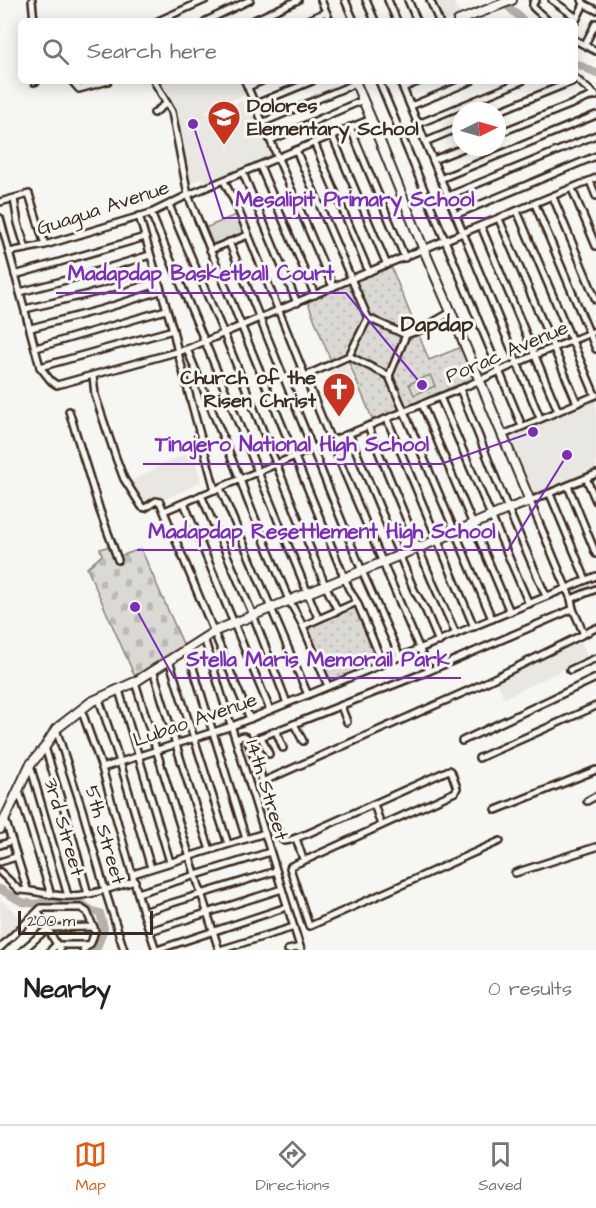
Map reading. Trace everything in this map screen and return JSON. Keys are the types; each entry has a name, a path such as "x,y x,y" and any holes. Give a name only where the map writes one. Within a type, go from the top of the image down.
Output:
{"main road":[{"path":"466,18 512,0"},
{"path":"0,829 30,765 56,729 91,702 135,682 214,631 530,501 356,84"}],"street":[{"path":"32,0 34,18"},
{"path":"165,18 205,0"},
{"path":"212,18 250,0"},
{"path":"259,18 298,0"},
{"path":"321,0 329,18"},
{"path":"345,0 353,18"},
{"path":"366,0 374,18"},
{"path":"388,0 396,18"},
{"path":"408,0 416,18"},
{"path":"430,0 438,18"},
{"path":"536,0 533,7 545,18"},
{"path":"552,0 574,18"},
{"path":"577,18 583,2 596,10"},
{"path":"312,18 326,12"},
{"path":"585,44 596,23"},
{"path":"578,41 596,51"},
{"path":"578,82 595,96"},
{"path":"75,84 79,89 97,84"},
{"path":"156,84 172,112 188,195 344,577 383,664"},
{"path":"247,84 333,287"},
{"path":"256,104 305,84"},
{"path":"264,122 350,84"},
{"path":"381,84 522,426"},
{"path":"401,84 540,418"},
{"path":"403,88 413,84"},
{"path":"411,106 464,84"},
{"path":"418,124 515,84"},
{"path":"506,108 565,84"},
{"path":"506,131 595,96"},
{"path":"271,140 363,100"},
{"path":"154,113 167,103"},
{"path":"441,179 596,115"},
{"name":"Guagua Avenue","path":"9,252 45,244 151,213 188,195 372,119"},
{"path":"350,127 405,258"},
{"path":"425,142 452,131"},
{"path":"332,135 387,265"},
{"path":"448,196 596,135"},
{"path":"314,142 369,272"},
{"path":"296,150 368,318 406,335 420,330 451,312"},
{"path":"433,160 452,153"},
{"path":"455,215 596,156"},
{"path":"260,166 315,295"},
{"path":"243,173 297,303"},
{"path":"0,220 40,367 57,385 188,350 351,279 593,180 596,196"},
{"path":"224,181 238,209 331,441 429,671"},
{"path":"572,189 596,246"},
{"path":"0,202 29,194 45,244"},
{"path":"553,196 596,300"},
{"path":"14,199 26,249"},
{"path":"535,204 593,332 596,349"},
{"path":"169,205 338,610"},
{"path":"503,435 596,395 517,211"},
{"path":"151,213 318,618"},
{"path":"139,216 218,489 308,695"},
{"path":"499,219 577,403"},
{"path":"481,226 558,411"},
{"path":"210,250 248,235"},
{"path":"15,275 145,237"},
{"path":"229,242 362,571 400,657"},
{"path":"20,291 85,275 150,255"},
{"path":"25,309 102,291 155,274"},
{"path":"31,328 160,291"},
{"path":"36,348 166,310"},
{"path":"305,376 349,356 368,318"},
{"path":"40,367 173,330"},
{"name":"Porac Avenue","path":"164,511 593,332"},
{"path":"389,376 406,335"},
{"path":"188,350 289,600 303,626 328,686"},
{"path":"349,356 389,376 492,619"},
{"path":"93,376 95,394 124,479 142,507 145,508 158,500 160,502 250,719"},
{"path":"460,389 546,597"},
{"path":"440,397 529,604"},
{"path":"422,404 510,612"},
{"path":"69,411 118,560"},
{"path":"387,419 474,627"},
{"path":"368,426 456,634"},
{"path":"350,434 414,590 439,642"},
{"path":"584,634 530,501 596,474"},
{"path":"586,478 596,501"},
{"path":"568,486 596,554"},
{"path":"550,494 586,580"},
{"path":"201,495 253,615 287,703"},
{"path":"184,503 270,710"},
{"name":"Lubao Avenue","path":"102,768 232,726 596,576"},
{"path":"571,599 596,589"},
{"path":"303,626 357,602"},
{"path":"248,742 429,671 573,609"},
{"path":"262,782 474,688 596,628"},
{"name":"14th Street","path":"204,638 300,948"},
{"path":"187,648 246,839"},
{"path":"570,670 596,658"},
{"path":"169,660 228,844"},
{"path":"153,670 210,850"},
{"path":"462,741 596,678"},
{"path":"135,682 220,950 294,927"},
{"path":"118,690 170,862"},
{"path":"99,699 151,868"},
{"path":"341,706 347,722"},
{"path":"479,758 596,706"},
{"path":"81,709 102,768 143,912 157,950 288,908"},
{"path":"294,724 303,741"},
{"name":"5th Street","path":"56,729 124,950"},
{"path":"276,731 283,748"},
{"path":"236,739 244,736 248,742 261,775 270,808 284,841 307,834 449,770 452,771 457,788 455,792 291,866 309,926 500,841"},
{"path":"261,737 268,754"},
{"path":"45,747 88,894"},
{"name":"3rd Street","path":"30,765 68,896"},
{"path":"496,810 596,770"},
{"path":"19,791 51,895"},
{"path":"587,801 596,796"},
{"path":"374,804 381,825"},
{"path":"5,819 27,889"},
{"path":"133,874 264,833"},
{"path":"296,838 305,860"},
{"path":"0,845 12,841"},
{"path":"515,873 596,848"},
{"path":"138,893 270,852"},
{"path":"0,862 16,857"},
{"path":"143,912 276,871"},
{"path":"0,872 17,889 51,895 88,894 135,881"},
{"path":"150,931 282,889"},
{"path":"0,948 41,908 81,908 87,912 95,931 91,943 85,948 58,947 51,950"},
{"path":"38,912 58,947"},
{"path":"23,950 47,928 94,927"},
{"path":"288,950 300,948"}],"shaded area":[{"path":"432,0 453,0 460,16 440,18"},
{"path":"159,84 246,84 250,93 205,111 206,114 253,97 277,157 207,187 204,178 189,183 175,114"},
{"path":"346,362 360,396 342,403 328,369"},
{"path":"596,398 596,470 530,497 504,435"},
{"path":"193,451 201,482 143,507 128,483"},
{"path":"579,637 588,658 504,698 496,679"},
{"path":"0,899 24,921 0,945"}],"green space":[{"path":"238,214 246,233 211,248 203,229"},
{"path":"390,264 429,360 464,346 478,381 374,423 347,358 332,364 306,298"},
{"path":"430,375 435,386 414,395 409,384"},
{"path":"116,544 120,556 141,549 184,646 136,679 87,568 102,555 100,549"},
{"path":"357,602 383,664 328,686 303,626"}],"waterway":[{"path":"501,0 521,18"},
{"path":"578,64 596,73"},
{"path":"0,889 22,902 36,904 49,900 81,903 100,913 104,928 95,950"}],"place":[{"name":"Mesalipit Primary School","path":"193,124"},
{"name":"Dolores Elementary School","path":"224,146"},
{"name":"Madapdap Basketball Court","path":"422,385"},
{"name":"Church of the Risen Christ","path":"339,418"},
{"name":"Tinajero National High School","path":"533,432"},
{"name":"Madapdap Resettlement High School","path":"567,455"},
{"name":"Stella Maris Memorail Park","path":"135,607"}],"district":[{"name":"Dapdap","path":"437,324"}]}
